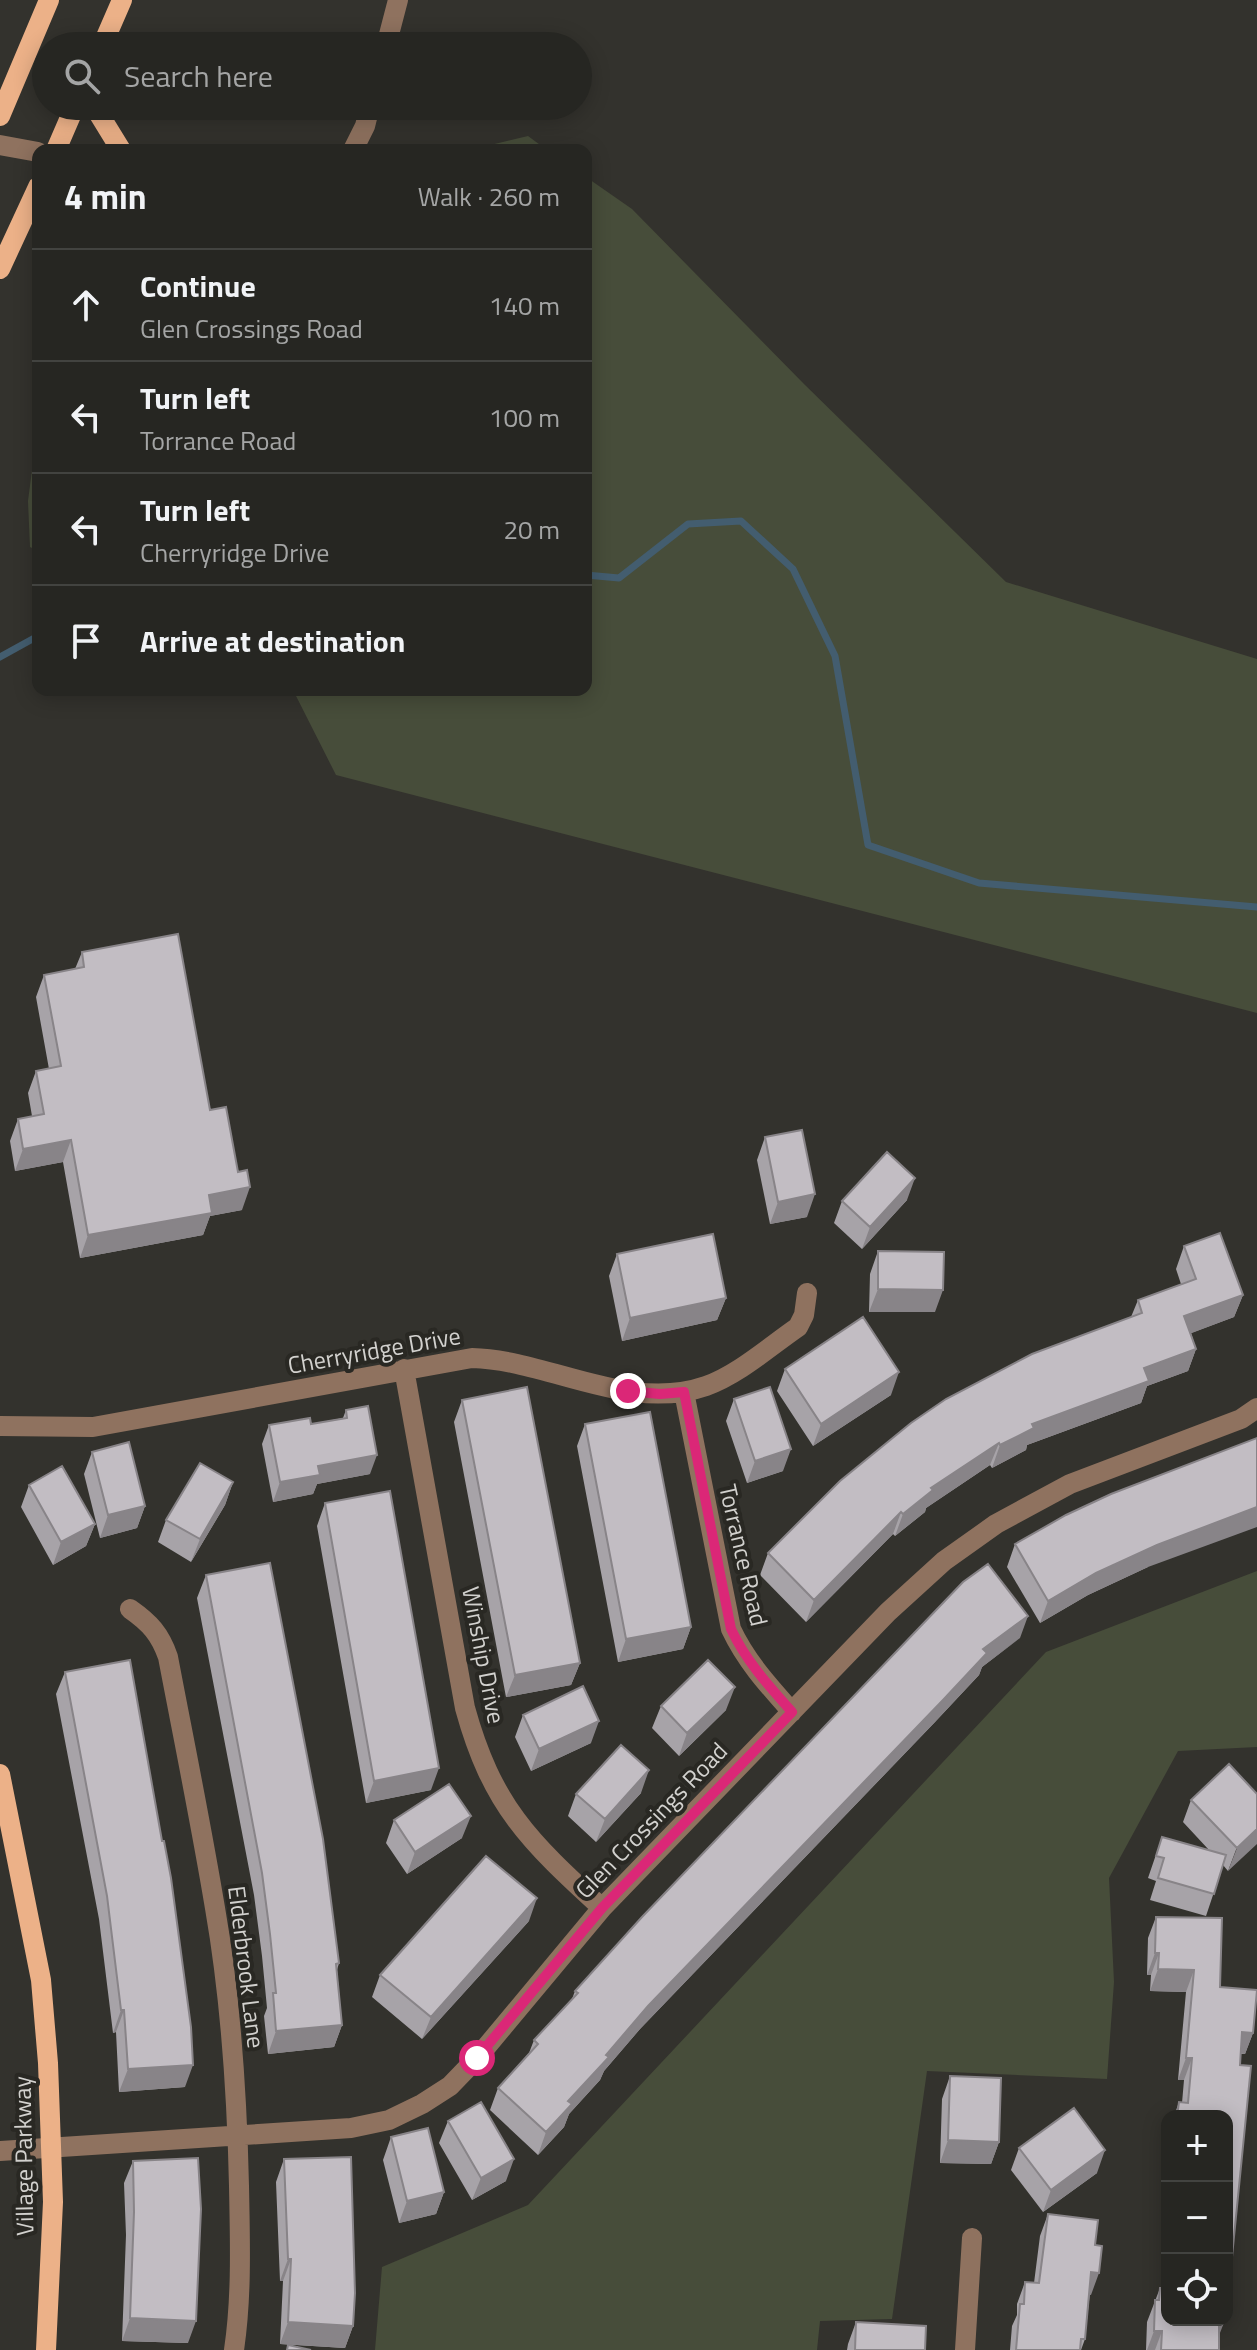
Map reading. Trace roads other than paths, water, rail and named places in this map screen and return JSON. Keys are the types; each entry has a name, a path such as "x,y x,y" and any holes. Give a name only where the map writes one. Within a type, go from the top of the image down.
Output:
{"main road":[{"path":"35,32 49,0"},
{"path":"108,32 122,0"},
{"path":"0,116 32,40"},
{"path":"0,74 26,54"},
{"path":"59,144 69,120"},
{"path":"103,120 117,144"},
{"path":"0,269 32,200"},
{"name":"Village Parkway","path":"0,1774 41,1980 53,2202 46,2350"}],"street":[{"path":"390,32 398,0"},
{"path":"356,144 366,120"},
{"path":"0,145 32,151"},
{"name":"Cherryridge Drive","path":"0,1426 93,1427 447,1361 488,1358 628,1391 660,1394 684,1392 726,1377 798,1327 804,1315 807,1293"},
{"name":"Winship Drive","path":"404,1369 465,1708 476,1746 493,1786 517,1824 602,1908"},
{"name":"Torrance Road","path":"684,1392 731,1629 757,1672 792,1712"},
{"name":"Glen Crossings Road","path":"0,2151 351,2128 389,2120 422,2104 450,2086 477,2058 602,1908 899,1602 944,1561 996,1524 1070,1484 1241,1419 1257,1408"},
{"name":"Elderbrook Lane","path":"130,1609 152,1625 168,1657 218,1924 229,2014 238,2136 240,2249 238,2324 234,2350"},
{"path":"965,2350 972,2238"}],"waterway":[{"path":"592,576 619,578 688,524 741,521 793,569 835,656 868,845 979,883 1257,907"},
{"path":"0,657 32,639"}]}
